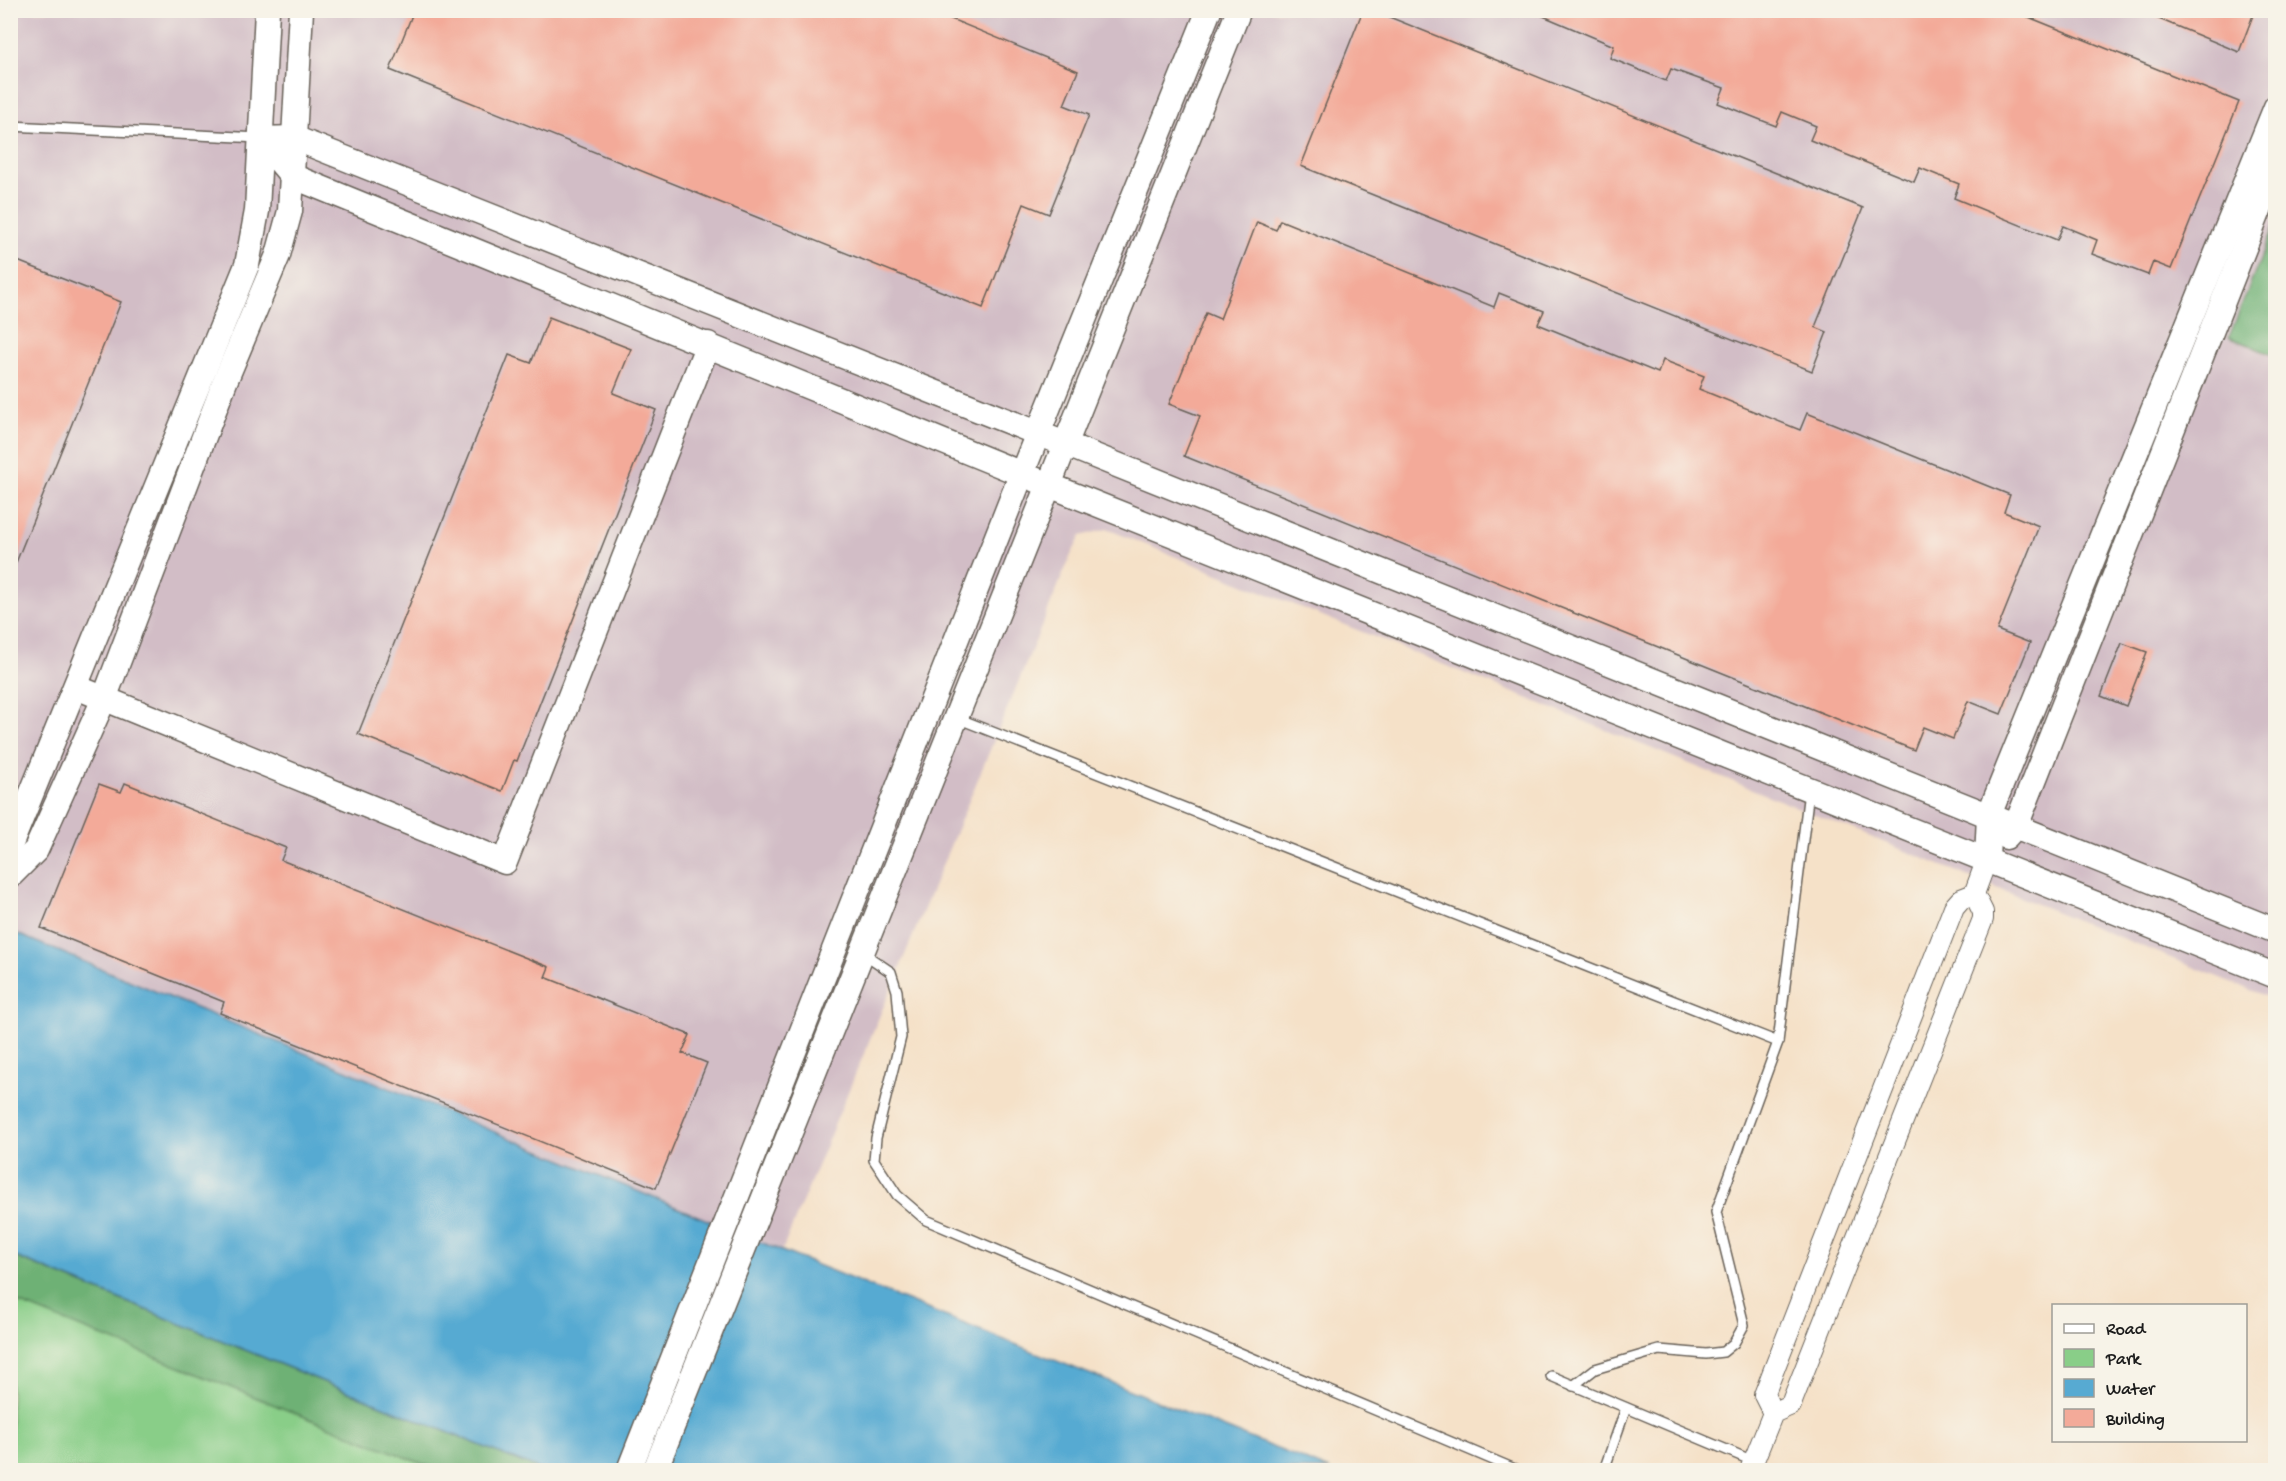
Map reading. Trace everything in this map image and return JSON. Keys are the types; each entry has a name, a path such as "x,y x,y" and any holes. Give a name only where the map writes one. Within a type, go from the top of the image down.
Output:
{"street":[{"path":"10,846 247,265 257,211 267,10"},
{"path":"10,876 36,850 104,699 226,379 278,255 290,211 301,10"},
{"path":"655,1470 742,1217 1022,474 1209,10"},
{"path":"629,1470 861,952 1239,10"},
{"path":"1751,1466 1773,1413 1791,1405 1983,919 1983,912 1974,894 1987,859 1989,815 2276,107"},
{"path":"261,139 294,138 1038,433 2276,931"},
{"path":"261,139 292,176 1022,474 2276,976"},
{"path":"1987,859 2016,826 2276,167"},
{"path":"76,687 505,862 708,344"},
{"path":"1773,1413 1764,1395 1772,1373 1954,907 1961,899 1974,894"}],"lane":[{"path":"10,126 261,139"},
{"path":"956,717 1778,1042"},
{"path":"1573,1386 1595,1369 1659,1350 1706,1354 1723,1352 1734,1343 1744,1325 1716,1212 1778,1042 1810,789"},
{"path":"861,952 891,972 897,990 901,1037 876,1138 874,1160 897,1195 926,1220 1516,1470"},
{"path":"1551,1376 1751,1466"},
{"path":"1604,1470 1626,1408"}],"shaded area":[{"path":"10,11 2275,11 2275,1000 1107,529 1081,536 1071,555 782,1251 11,931"}],"green space":[{"path":"2275,223 2275,356 2229,337"},
{"path":"10,1255 541,1470 438,1470 11,1300"},
{"path":"11,1255 541,1470 11,1470"}],"water":[{"path":"10,931 782,1251 1330,1470 541,1470 11,1255"}],"building":[{"path":"414,10 929,10 1078,71 1064,105 1089,115 1049,214 1024,204 983,308 390,70"},
{"path":"1363,10 1372,10 1863,208 1815,327 1827,332 1812,371 1301,166"},
{"path":"1529,10 2011,10 2239,102 2171,269 2153,262 2148,275 2092,254 2097,240 2063,226 2057,240 1954,198 1959,184 1920,168 1914,182 1810,140 1816,126 1782,112 1776,126 1718,103 1724,88 1671,69 1666,81 1610,58 1614,46"},
{"path":"2137,10 2255,10 2239,52"},
{"path":"1280,220 1494,307 1499,293 1544,311 1538,324 1658,373 1663,360 1704,376 1699,389 1800,430 1807,413 2010,495 2004,512 2039,526 1997,630 2030,643 2001,714 1968,701 1953,739 1923,727 1914,750 1184,456 1200,416 1169,404 1206,313 1220,319 1257,222 1276,230"},
{"path":"10,258 121,302 11,575 10,575"},
{"path":"549,317 631,349 613,393 656,410 517,761 514,760 502,791 358,734 509,355 531,363"},
{"path":"2122,643 2147,652 2126,706 2101,696"},
{"path":"125,783 286,848 281,860 549,967 545,977 690,1035 682,1053 707,1063 656,1188 220,1013 224,1002 41,928 99,784 121,792"}]}
